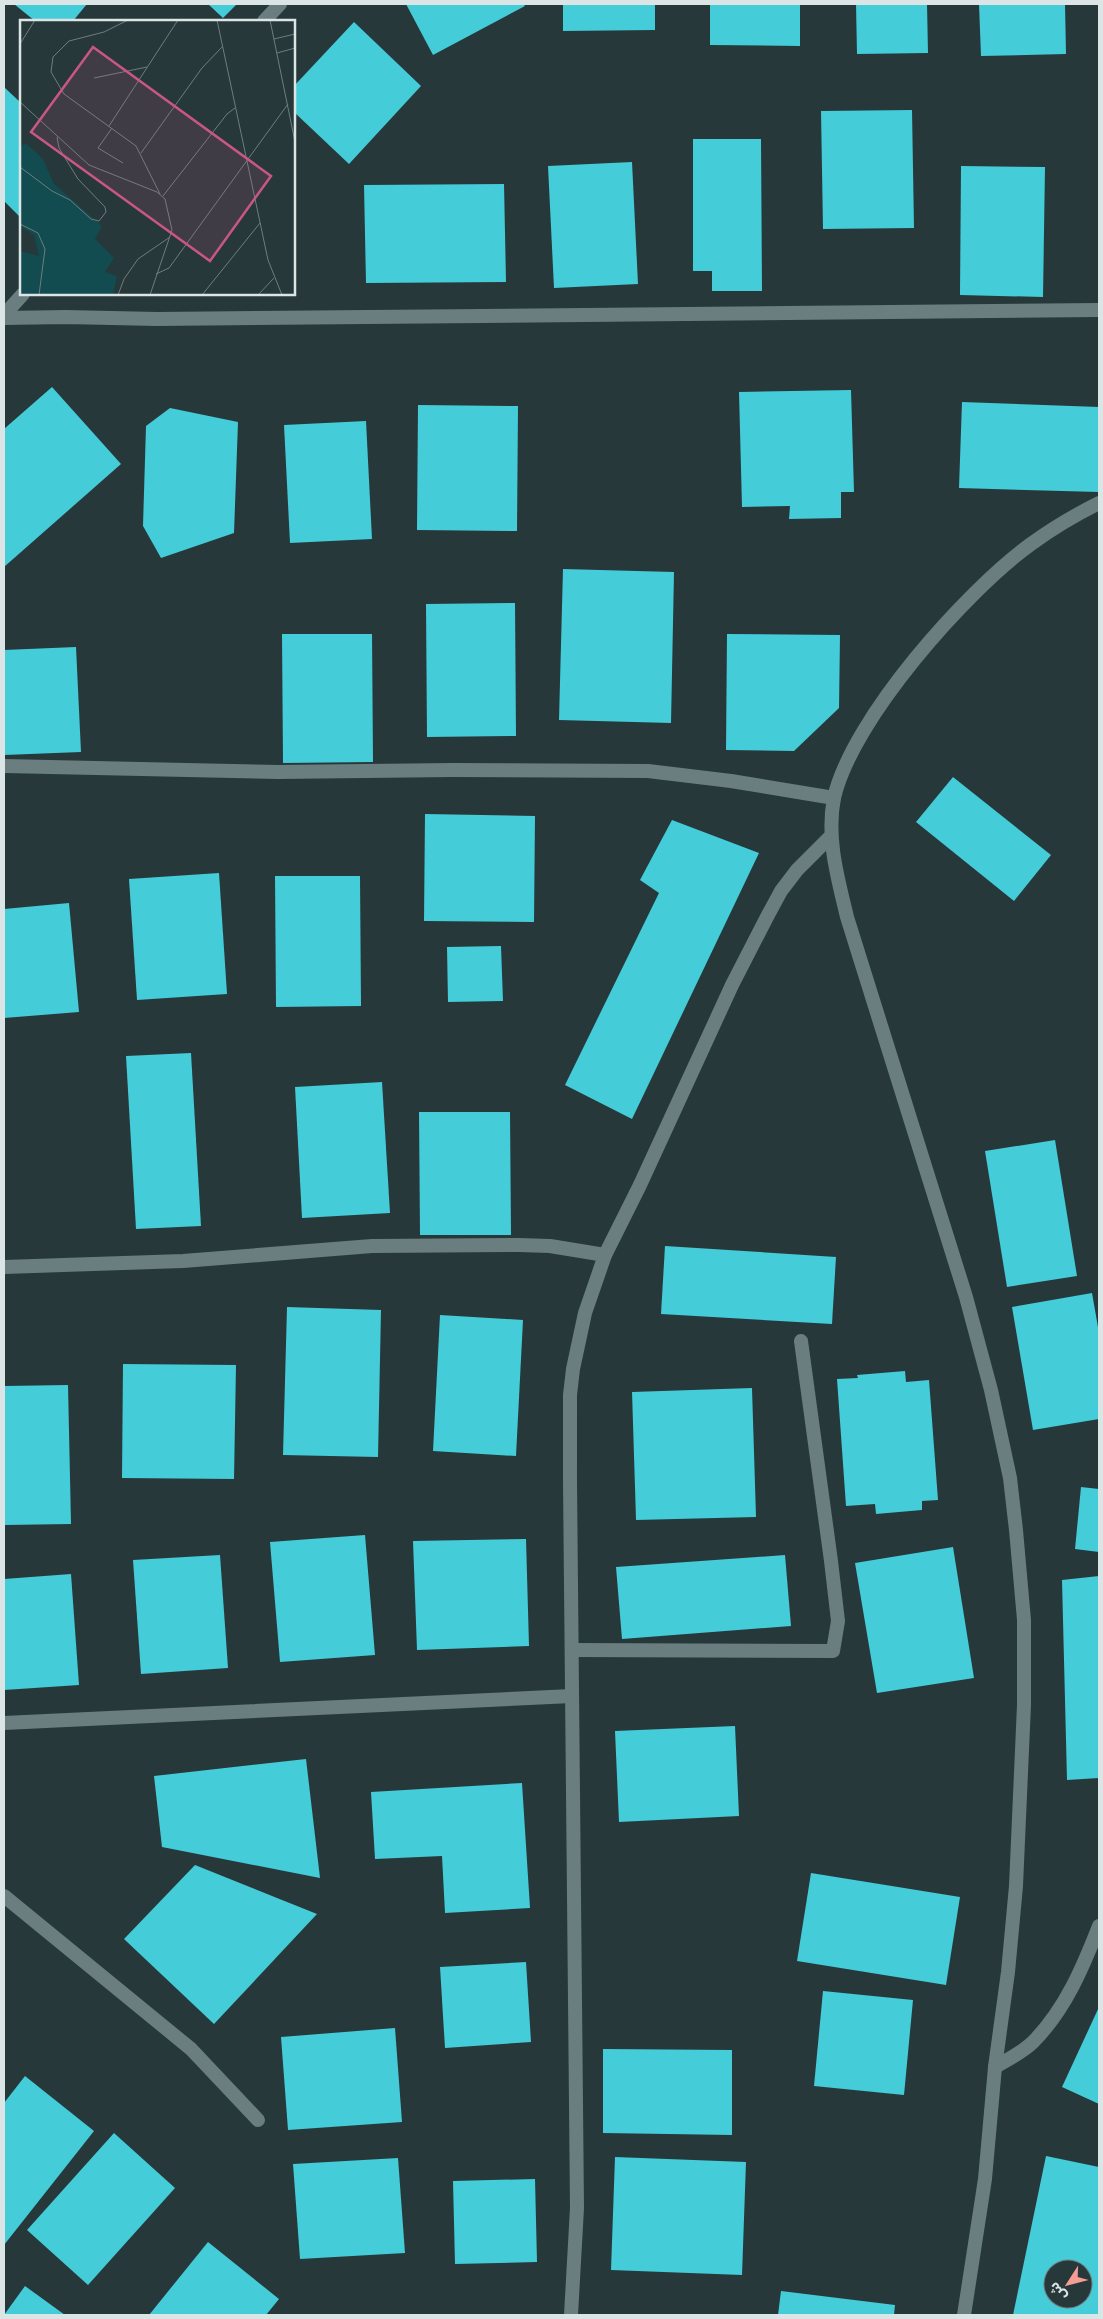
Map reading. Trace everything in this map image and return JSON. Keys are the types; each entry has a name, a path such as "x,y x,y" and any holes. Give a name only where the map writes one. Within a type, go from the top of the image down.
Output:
{"street":[{"path":"265,20 280,4"},
{"path":"4,316 22,295"},
{"path":"4,316 157,319 1099,310"},
{"path":"964,2315 985,2178 995,2068 1008,1972 1016,1886 1022,1762 1024,1620 1016,1530 1010,1478 991,1390 968,1306 847,918 836,872 831,836 834,798 846,762 863,729 943,627 996,573 1030,544 1068,518 1099,503"},
{"path":"4,766 278,772 452,770 648,771 730,781 834,798"},
{"path":"571,2315 577,2208 570,1395 573,1369 580,1331 592,1288 605,1255 640,1185 732,985 781,891 797,870 831,836"},
{"path":"4,1267 183,1261 372,1246 550,1246 605,1255"},
{"path":"572,1650 832,1651 838,1621 832,1561 801,1341"},
{"path":"4,1723 572,1696"},
{"path":"4,1896 191,2050 258,2120"},
{"path":"995,2068 1032,2044 1056,2016 1074,1985 1099,1926"}],"building":[{"path":"14,4 87,4 74,20 34,20"},
{"path":"208,4 237,4 223,18"},
{"path":"406,4 523,4 525,6 433,55"},
{"path":"563,4 655,4 655,30 563,31"},
{"path":"710,4 800,4 800,46 710,45"},
{"path":"856,4 927,4 928,53 857,54"},
{"path":"979,4 1065,4 1066,54 981,56"},
{"path":"354,22 421,86 349,164 295,113 295,85"},
{"path":"4,87 20,102 20,217 4,201"},
{"path":"912,110 914,228 823,229 821,111"},
{"path":"693,139 761,139 762,291 712,291 712,271 693,271"},
{"path":"632,162 638,284 554,288 548,166"},
{"path":"961,166 1045,167 1043,297 960,295"},
{"path":"504,184 506,282 366,283 364,185"},
{"path":"52,387 121,464 4,567 4,429"},
{"path":"851,390 854,492 841,492 841,518 789,519 790,506 742,507 739,392"},
{"path":"962,402 1099,407 1099,492 959,488"},
{"path":"418,405 518,406 517,531 417,530"},
{"path":"170,408 238,422 234,533 161,558 143,526 146,426"},
{"path":"366,421 372,539 290,543 284,425"},
{"path":"563,569 674,572 671,723 559,720"},
{"path":"515,603 516,736 427,737 426,604"},
{"path":"282,634 372,634 373,762 283,763"},
{"path":"727,634 840,635 839,708 794,751 726,750"},
{"path":"76,647 81,752 4,755 4,650"},
{"path":"953,777 1051,855 1014,901 916,822"},
{"path":"425,814 535,816 534,922 424,921"},
{"path":"672,820 759,853 632,1119 565,1085 659,893 640,880"},
{"path":"219,873 227,994 137,1000 129,879"},
{"path":"275,876 360,876 361,1006 276,1007"},
{"path":"69,903 79,1012 4,1018 4,909"},
{"path":"501,946 503,1001 448,1002 447,947"},
{"path":"191,1053 201,1226 136,1229 126,1056"},
{"path":"382,1082 390,1213 302,1218 295,1087"},
{"path":"419,1112 510,1112 511,1235 420,1235"},
{"path":"1055,1140 1077,1276 1007,1287 985,1151"},
{"path":"665,1246 836,1257 832,1324 661,1314"},
{"path":"1092,1293 1099,1333 1099,1419 1033,1430 1012,1307"},
{"path":"287,1307 381,1310 378,1457 283,1455"},
{"path":"440,1315 523,1320 516,1456 433,1451"},
{"path":"123,1364 236,1365 234,1479 122,1478"},
{"path":"905,1371 906,1382 929,1380 938,1500 922,1501 922,1510 876,1514 875,1504 846,1506 837,1379 858,1378 857,1375"},
{"path":"68,1385 71,1524 4,1525 4,1386"},
{"path":"752,1388 756,1517 636,1520 632,1392"},
{"path":"1081,1487 1099,1489 1099,1552 1075,1549"},
{"path":"365,1535 375,1655 280,1662 270,1542"},
{"path":"526,1539 529,1646 417,1650 413,1541"},
{"path":"953,1547 974,1678 877,1693 855,1563"},
{"path":"220,1555 228,1668 141,1674 133,1560"},
{"path":"785,1555 791,1626 622,1639 616,1567"},
{"path":"71,1574 79,1685 4,1690 4,1579"},
{"path":"1099,1576 1099,1778 1067,1780 1062,1580"},
{"path":"735,1726 739,1816 619,1822 615,1731"},
{"path":"306,1759 320,1878 162,1847 154,1776"},
{"path":"522,1783 530,1908 445,1913 442,1856 375,1859 371,1792"},
{"path":"195,1865 317,1914 214,2024 124,1939"},
{"path":"811,1873 960,1897 946,1985 797,1961"},
{"path":"526,1962 531,2042 445,2048 440,1967"},
{"path":"823,1991 913,2000 904,2095 814,2086"},
{"path":"1099,2007 1099,2104 1062,2087"},
{"path":"395,2028 402,2122 288,2130 281,2037"},
{"path":"603,2049 732,2050 732,2135 603,2133"},
{"path":"25,2076 94,2131 4,2245 4,2103"},
{"path":"114,2133 175,2188 88,2285 27,2230"},
{"path":"1046,2156 1099,2167 1099,2315 1013,2315"},
{"path":"615,2157 746,2162 742,2275 611,2270"},
{"path":"398,2158 405,2253 300,2259 293,2164"},
{"path":"535,2179 537,2262 455,2264 453,2181"},
{"path":"208,2242 279,2299 266,2315 149,2315"},
{"path":"25,2286 65,2315 4,2315"},
{"path":"781,2291 895,2305 894,2315 778,2315"}]}
